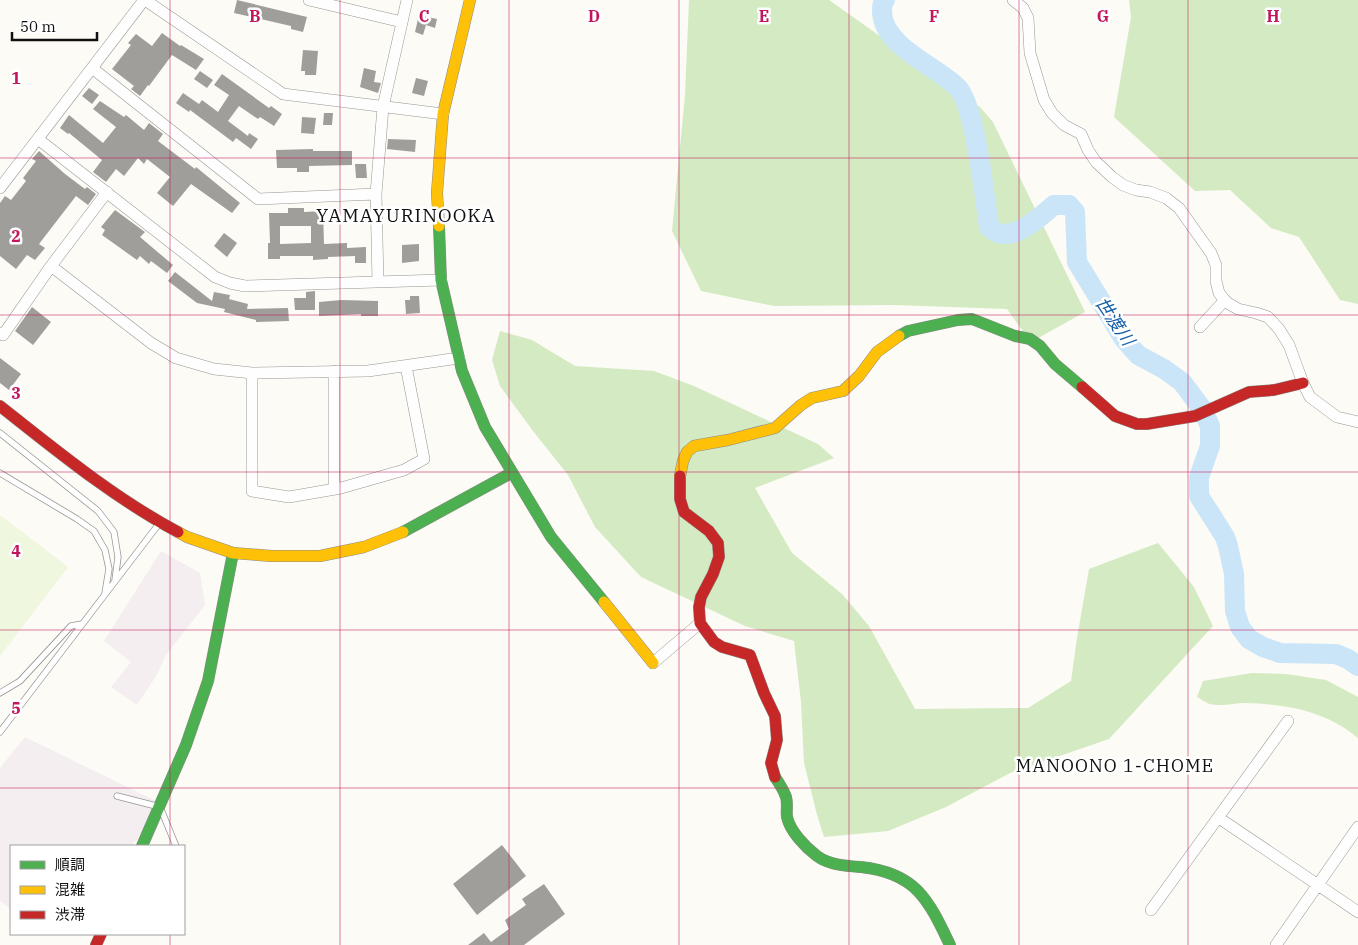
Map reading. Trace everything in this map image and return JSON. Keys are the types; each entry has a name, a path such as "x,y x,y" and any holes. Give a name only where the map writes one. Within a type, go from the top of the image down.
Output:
{"street":[{"path":"0,188 144,0 283,94 443,114"},
{"path":"309,0 402,22"},
{"path":"378,282 376,194 383,106 407,0"},
{"path":"470,0 443,114 437,193 441,280 462,371 485,427 551,537 653,663 700,623"},
{"path":"1013,0 1022,8 1028,18 1030,53 1044,100 1052,113 1064,124 1081,134 1096,162 1112,177 1123,185 1166,198 1179,208 1211,253 1216,264 1216,281 1219,293 1225,300 1238,308 1268,317 1279,329 1289,345 1310,397 1337,418 1358,422"},
{"path":"92,68 258,199 376,194"},
{"path":"38,139 215,277 230,283 246,286 441,280"},
{"path":"0,332 2,334 107,192"},
{"path":"51,266 151,343 176,358 214,369 252,373 368,371 459,358"},
{"path":"1200,327 1225,300"},
{"path":"950,945 933,909 922,894 909,883 880,869 841,865 818,857 792,829 787,817 786,797 773,773 771,764 777,740 775,716 764,693 754,662 744,652 722,647 714,642 700,623 699,607 701,597 719,556 719,550 718,543 709,532 684,512 680,498 680,483 683,461 688,452 694,446 728,440 775,428 812,398 843,391 859,376 877,352 892,340 908,331 958,320 972,319 1015,336 1030,339 1040,346 1055,364 1115,416 1137,424 1195,416 1249,392 1274,390 1303,383"},
{"path":"252,373 252,491 289,497 334,489 404,470 424,459 406,366"},
{"path":"334,371 334,489"},
{"path":"0,406 66,458 160,523 187,537 232,552 272,556 320,556 364,546 405,530 512,473"},
{"path":"142,845 186,745 208,681 232,552"},
{"path":"1151,910 1288,721"},
{"path":"1219,818 1358,912"},
{"path":"1276,945 1358,827"}],"lane":[{"path":"0,433 98,511 114,532 118,556 115,581"},
{"path":"0,473 94,531 105,550 109,569 104,595"},
{"path":"0,732 160,523"},
{"path":"0,694 20,681 71,626 82,624"},
{"path":"117,796 160,807 176,845"}],"shaded area":[{"path":"161,551 200,573 205,605 166,655 156,676 137,705 111,687 131,662 104,641"},
{"path":"25,737 162,804 133,845 10,845 10,908 0,901 0,768"}],"green space":[{"path":"689,0 829,0 980,107 993,122 1085,312 1031,342 1007,309 895,305 774,306 701,291 672,231 685,95"},
{"path":"1129,0 1358,0 1358,304 1340,300 1299,237 1271,228 1230,190 1195,191 1114,117 1131,17"},
{"path":"500,331 532,340 575,366 654,371 694,386 818,444 834,458 755,488 792,553 842,594 869,626 915,709 1028,708 1071,681 1089,569 1158,543 1194,587 1213,626 1109,739 1010,773 946,807 888,831 824,837 804,763 801,702 794,641 745,626 641,577 595,527 568,475 500,386 492,360"},
{"path":"0,515 68,567 0,656"},
{"path":"1252,673 1286,674 1326,680 1358,697 1358,738 1333,721 1290,707 1245,703 1214,705 1197,697 1203,681"}],"building":[{"path":"237,0 307,17 303,32 291,29 291,26 234,13"},
{"path":"419,15 437,19 435,28 426,25 423,35 415,32"},
{"path":"162,33 180,46 204,59 196,70 172,55 140,96 131,89 134,86 112,69 131,45 128,43 136,34 152,46"},
{"path":"303,50 318,51 316,75 305,75 305,71 301,71"},
{"path":"364,68 376,71 374,82 381,83 378,93 360,87"},
{"path":"200,71 213,80 207,88 194,79"},
{"path":"222,74 269,108 271,106 282,114 274,126 260,117 258,119 239,106 228,121 248,136 249,133 258,139 251,149 236,138 233,142 190,110 189,112 176,103 183,93 199,104 202,100 218,112 229,95 214,85"},
{"path":"416,78 428,81 424,96 412,93"},
{"path":"89,88 99,95 92,104 82,96"},
{"path":"100,101 124,117 126,115 144,130 149,123 163,134 158,141 195,169 196,167 240,203 232,213 191,184 173,206 157,193 170,177 147,159 144,164 138,158 124,176 116,169 106,182 93,172 102,160 60,128 69,115 103,143 116,127 93,109"},
{"path":"324,113 333,113 332,125 323,125"},
{"path":"302,117 316,118 314,134 301,133"},
{"path":"388,139 416,140 415,152 387,149"},
{"path":"313,149 313,151 352,151 352,165 309,166 309,172 297,172 297,168 277,168 276,150"},
{"path":"39,151 65,174 85,189 87,187 96,194 88,205 76,196 39,244 45,248 35,260 27,255 16,269 0,256 0,203 5,196 11,200 26,181 23,178 36,161 32,159"},
{"path":"355,164 366,164 367,178 356,178"},
{"path":"288,208 304,208 304,212 323,211 324,244 347,243 347,248 366,247 366,263 355,263 355,256 328,257 328,259 313,260 313,256 280,256 280,259 268,259 268,243 270,243 269,213 288,213","holes":["280,226 311,226 311,243 280,244"]},
{"path":"115,210 145,232 140,237 173,265 167,273 151,261 149,264 140,256 137,260 102,235 105,230 101,227"},
{"path":"224,233 237,243 227,257 214,246"},
{"path":"419,244 419,261 402,263 402,245"},
{"path":"175,272 212,301 214,292 230,295 229,299 248,304 247,309 288,308 289,321 256,322 256,320 224,312 225,309 197,303 168,281"},
{"path":"315,291 315,310 295,310 294,298 306,298 306,292"},
{"path":"410,296 419,296 420,313 406,314 405,300 410,300"},
{"path":"341,300 378,301 378,316 361,316 361,314 319,316 319,302"},
{"path":"32,307 51,322 33,345 15,331"},
{"path":"0,358 21,374 9,390 0,383"},
{"path":"502,845 526,876 477,915 453,884"},
{"path":"544,884 565,914 524,945 468,945 484,933 491,942 509,929 505,920 526,905 522,899"}],"waterway":[{"name":"世渡川","path":"885,0 882,5 884,23 891,35 900,45 948,79 957,87 963,97 974,131 989,227 1005,234 1014,233 1032,223 1054,205 1069,205 1075,212 1077,262 1124,339 1138,355 1164,369 1182,382 1202,409 1210,426 1210,446 1199,477 1199,496 1225,537 1228,546 1234,574 1235,611 1240,627 1249,639 1263,647 1280,653 1336,654 1358,666"}],"traffic: fast":[{"path":"439,226 441,280 462,371 485,427 551,537 604,602"},
{"path":"899,336 908,331 958,320 972,319 1015,336 1030,339 1040,346 1055,364 1082,387"},
{"path":"403,532 511,473"},
{"path":"142,845 186,745 208,681 233,553"},
{"path":"775,777 786,797 789,822 795,833 808,848 817,856 827,861 880,870 908,882 927,902 950,945"}],"traffic: slow":[{"path":"439,226 437,193 443,114 470,0"},
{"path":"680,476 687,452 694,446 728,440 775,428 812,398 843,391 859,376 877,352 899,336"},
{"path":"178,532 233,553 272,556 320,556 364,547 403,532"},
{"path":"604,602 653,663"}],"traffic: jam":[{"path":"1082,387 1115,416 1137,424 1147,424 1195,416 1249,392 1274,390 1303,383"},
{"path":"0,406 64,457 109,489 154,519 178,532"},
{"path":"680,476 680,499 684,512 709,531 718,543 719,557 713,574 701,597 699,607 700,623 714,642 722,647 750,655 775,716 777,740 771,763 775,777"},
{"path":"96,945 101,935"}],"district":[{"name":"YAMAYURINOOKA","path":"406,215"},
{"name":"MANOONO 1-CHOME","path":"1115,765"}]}
